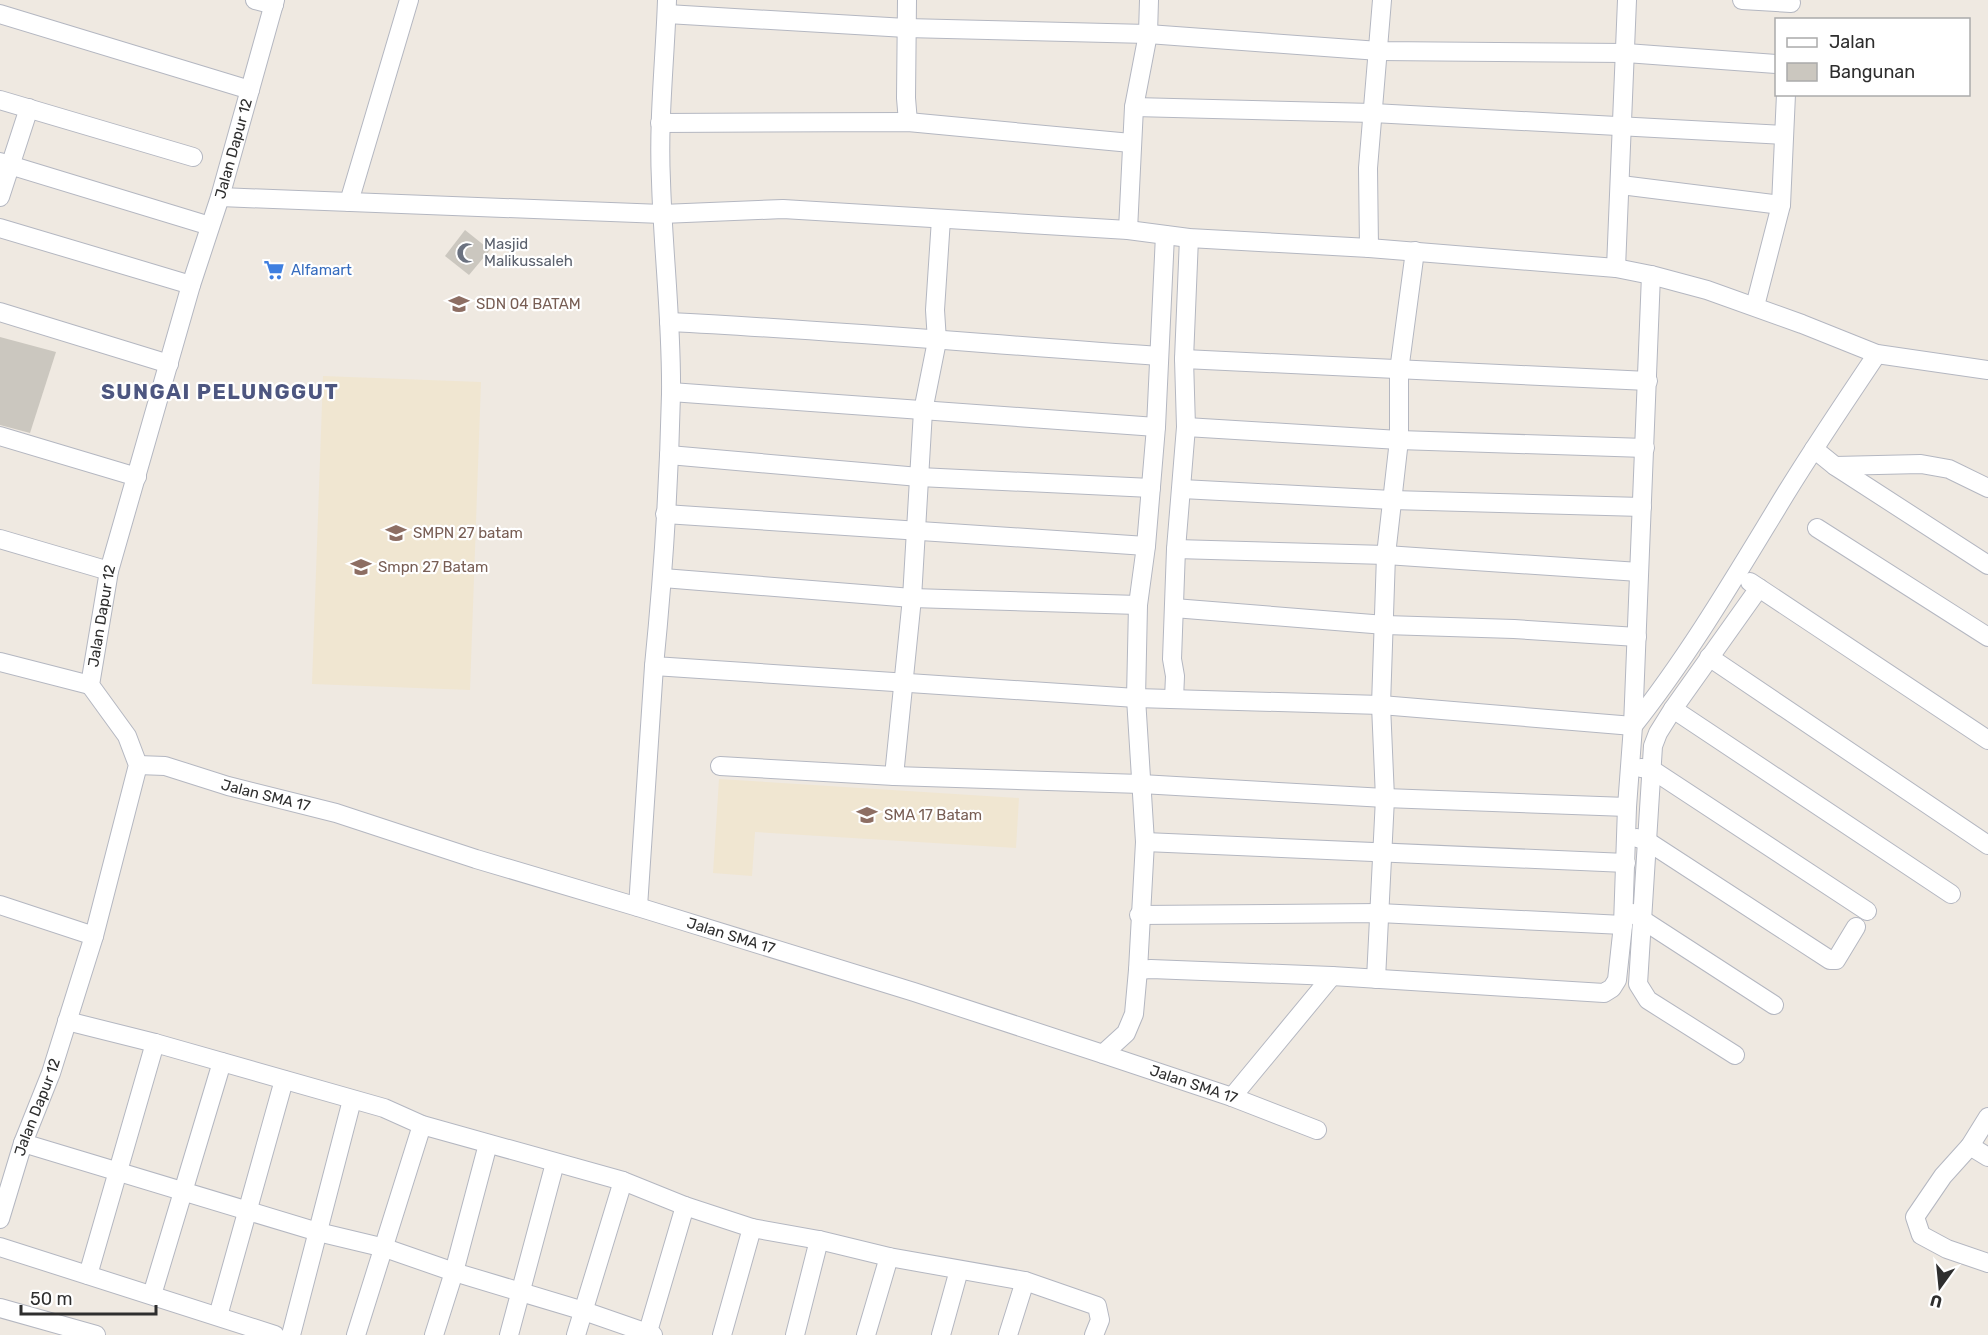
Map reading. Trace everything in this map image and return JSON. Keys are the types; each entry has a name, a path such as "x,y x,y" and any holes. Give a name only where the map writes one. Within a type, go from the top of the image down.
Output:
{"street":[{"path":"255,0 275,3"},
{"path":"349,202 409,0"},
{"path":"907,0 906,98 908,122"},
{"path":"1128,230 1134,107 1148,34 1149,0"},
{"path":"1369,248 1368,168 1382,0"},
{"path":"1616,268 1628,0"},
{"path":"1742,0 1790,8"},
{"name":"Jalan Dapur 12","path":"0,1219 23,1143 51,1073 94,936 138,765 127,736 90,685 109,571 275,3"},
{"path":"639,907 654,666 663,578 671,392 660,123 667,7 906,27 1148,34 1379,51 1626,53 1775,64"},
{"path":"0,14 250,90"},
{"path":"1755,306 1781,205 1786,96"},
{"path":"0,100 193,157"},
{"path":"1134,107 1373,113 1784,135"},
{"path":"0,197 5,163 28,108"},
{"path":"660,123 908,122 1131,143"},
{"path":"5,163 210,226"},
{"path":"1621,185 1781,205"},
{"path":"220,197 662,214 783,209 1128,230 1189,238 1415,251 1616,268 1651,274 1707,290 1755,306 1877,354 1988,370"},
{"path":"894,776 912,598 923,411 937,341 935,310 941,219"},
{"path":"0,228 191,285"},
{"path":"1103,1054 1126,1033 1134,1014 1138,970 1139,915 1145,842 1136,698 1138,605 1146,546 1156,426 1165,235"},
{"path":"1174,699 1175,676 1172,660 1176,549 1185,427 1184,359 1189,238"},
{"path":"1376,979 1384,798 1381,705 1386,555 1399,440 1399,371 1415,251"},
{"path":"1138,970 1332,976 1604,993 1612,988 1617,980 1626,863 1651,274"},
{"path":"0,312 169,364"},
{"path":"669,322 775,327 1159,356"},
{"path":"1633,726 1656,697 1738,574 1814,450 1877,354"},
{"path":"1184,359 1399,371 1648,381"},
{"path":"671,392 1156,426"},
{"path":"1185,427 1399,440 1645,448"},
{"path":"0,436 137,477"},
{"path":"1814,450 1834,466 1988,565"},
{"path":"669,454 919,477 1151,488"},
{"path":"1834,466 1921,464 1949,469 1988,488"},
{"path":"1182,489 1392,500 1642,507"},
{"path":"665,514 1146,546"},
{"path":"1817,528 1987,634"},
{"path":"0,538 109,571"},
{"path":"1176,549 1386,555 1639,572"},
{"path":"1738,574 1988,740"},
{"path":"663,578 912,598 1138,605"},
{"path":"1735,1055 1648,1000 1642,993 1638,984 1641,917 1655,739 1673,709 1759,588"},
{"path":"1174,608 1385,625 1514,629 1637,637"},
{"path":"1709,657 1988,844"},
{"path":"0,663 90,685"},
{"path":"654,666 1136,698 1381,705 1633,726"},
{"path":"1673,709 1951,894"},
{"name":"Jalan SMA 17","path":"138,765 165,766 228,786 336,813 476,859 914,992 1232,1097 1317,1130"},
{"path":"720,766 894,776 1141,784 1384,798 1627,807"},
{"path":"1630,767 1651,769 1867,911"},
{"path":"1627,836 1647,841 1830,960 1836,960 1856,927"},
{"path":"1145,842 1626,863"},
{"path":"0,905 94,936"},
{"path":"1139,915 1379,914 1641,917 1774,1005"},
{"path":"1232,1097 1332,976"},
{"path":"67,1021 155,1043 384,1108 422,1125 623,1181 685,1206 752,1228 819,1240 889,1257 1025,1281 1097,1306 1100,1320 1094,1335"},
{"path":"88,1275 155,1043"},
{"path":"152,1295 222,1062"},
{"path":"218,1316 284,1080"},
{"path":"291,1335 352,1100"},
{"path":"1988,1117 1970,1146 1943,1176 1916,1217 1921,1235 1947,1249 1988,1263"},
{"path":"356,1335 422,1125"},
{"path":"23,1143 318,1232 385,1248 454,1272 584,1311 649,1335 685,1206"},
{"path":"434,1335 454,1272 488,1144"},
{"path":"1970,1146 1988,1157"},
{"path":"509,1335 555,1163"},
{"path":"576,1335 623,1181"},
{"path":"722,1335 752,1228"},
{"path":"795,1335 819,1240"},
{"path":"0,1247 275,1335"},
{"path":"866,1335 889,1257"},
{"path":"941,1335 959,1270"},
{"path":"1008,1335 1025,1281"},
{"path":"0,1308 96,1335"}],"shaded area":[{"name":"SMPN 27 batam","path":"323,376 481,382 470,690 312,684"},
{"name":"SMA 17 Batam","path":"719,779 1019,798 1016,848 755,832 752,876 713,873"}],"building":[{"name":"Masjid Malikussaleh","path":"465,230 490,250 469,275 445,256"},
{"path":"0,337 56,352 30,433 0,425"}],"place":[{"name":"Masjid Malikussaleh","path":"467,253"},
{"name":"Alfamart","path":"274,270"},
{"name":"SDN 04 BATAM","path":"459,304"},
{"name":"SMPN 27 batam","path":"396,533"},
{"name":"Smpn 27 Batam","path":"361,567"},
{"name":"SMA 17 Batam","path":"867,815"}],"district":[{"name":"SUNGAI PELUNGGUT","path":"220,391"}]}
